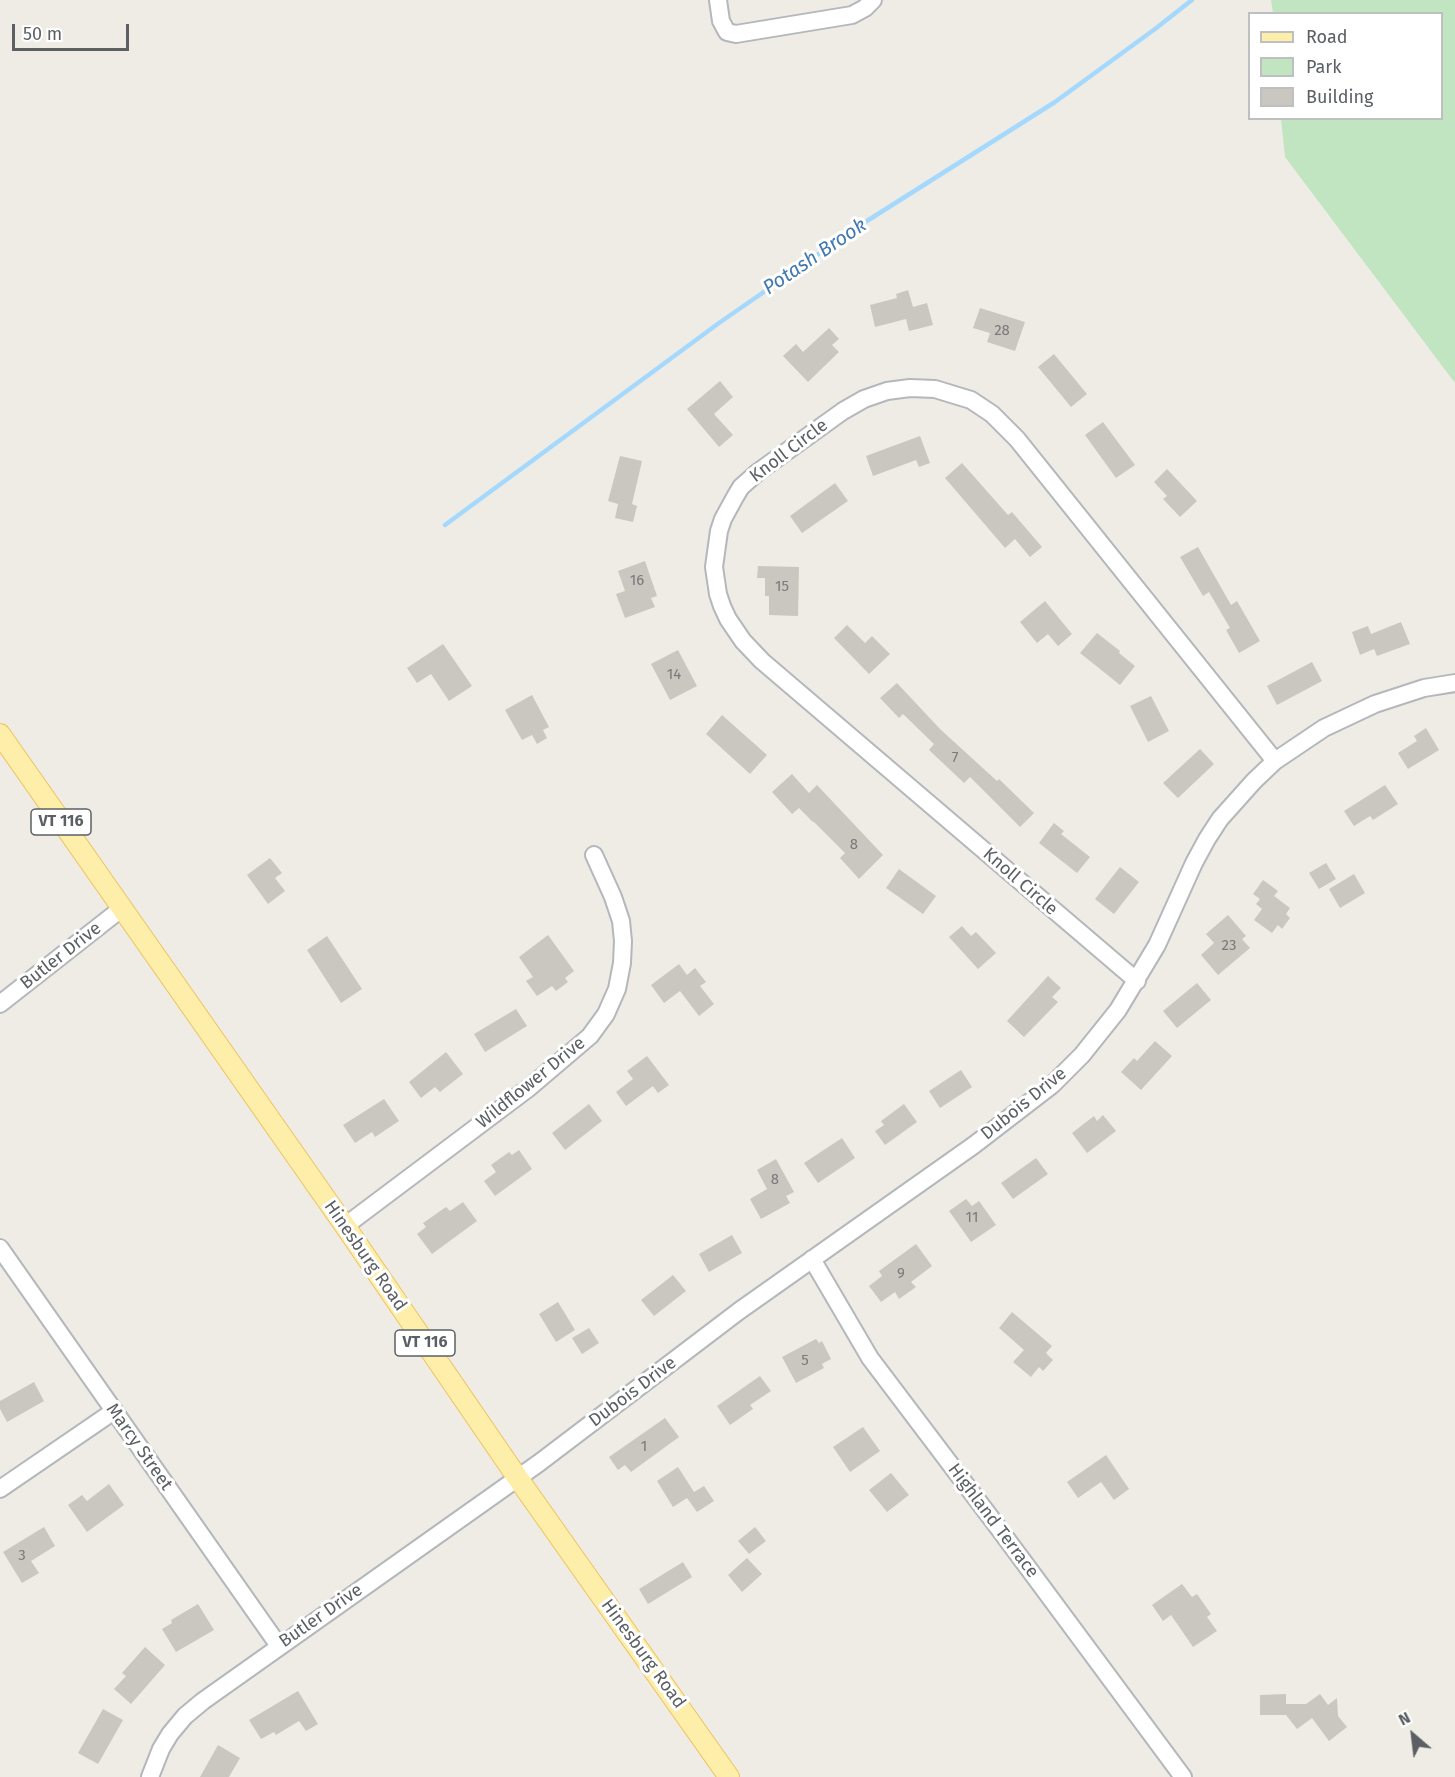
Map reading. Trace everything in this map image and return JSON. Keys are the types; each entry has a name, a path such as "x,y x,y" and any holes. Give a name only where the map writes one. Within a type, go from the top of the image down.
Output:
{"main road":[{"name":"Hinesburg Road","path":"0,734 345,1226 517,1477 729,1777"}],"street":[{"path":"718,0 721,21 727,32 736,34 852,15 865,8 873,0"},
{"name":"Knoll Circle","path":"1137,981 762,661 743,641 722,606 714,567 723,519 735,497 758,472 843,411 864,399 898,389 922,388 947,392 971,400 992,414 1017,439 1275,761"},
{"name":"Dubois Drive","path":"517,1477 539,1463 739,1311 974,1145 1038,1097 1083,1055 1100,1035 1137,981 1157,945 1207,839 1220,819 1254,780 1275,761 1324,728 1366,707 1424,688 1455,683"},
{"name":"Wildflower Drive","path":"345,1226 530,1087 590,1036 606,1014 617,988 623,941 621,921 614,897 594,855"},
{"name":"Butler Drive","path":"0,1004 121,909"},
{"name":"Marcy Street","path":"0,1248 279,1646"},
{"name":"Highland Terrace","path":"812,1259 870,1358 1182,1777"},
{"path":"0,1489 114,1411"},
{"name":"Butler Drive","path":"150,1777 160,1749 185,1716 220,1688 517,1477"}],"green space":[{"path":"1271,0 1455,0 1455,383 1285,157 1281,120 1443,120 1443,12 1273,12"}],"building":[{"path":"908,290 913,307 927,303 933,325 909,331 906,319 875,327 870,305 897,298 896,294"},
{"path":"980,308 1025,322 1015,351 987,342 990,333 973,328"},
{"path":"829,328 839,339 832,345 839,352 808,382 783,356 796,344 803,352"},
{"path":"1054,354 1087,394 1071,407 1038,367"},
{"path":"720,381 733,397 714,414 733,435 719,447 687,409"},
{"path":"1103,422 1135,465 1116,478 1085,435"},
{"path":"920,436 930,463 919,467 916,460 873,476 866,456"},
{"path":"620,456 642,461 632,504 637,506 633,522 615,518 618,504 608,501"},
{"path":"962,463 1008,515 1012,512 1042,547 1030,557 1015,539 1005,548 945,478"},
{"path":"1167,469 1197,501 1180,517 1163,499 1167,496 1154,482"},
{"path":"835,483 848,501 802,533 790,516"},
{"path":"1198,547 1231,605 1237,601 1260,641 1239,653 1226,630 1230,628 1209,592 1203,596 1180,557"},
{"path":"645,561 657,596 651,598 655,607 625,618 616,594 625,591 618,571"},
{"path":"758,566 799,567 798,616 769,615 769,596 765,596 765,578 757,578"},
{"path":"1045,601 1072,634 1058,646 1048,634 1037,643 1020,622"},
{"path":"1401,622 1410,644 1377,656 1374,649 1360,655 1352,632 1368,626 1371,634"},
{"path":"847,625 865,643 872,636 890,654 869,674 834,638"},
{"path":"1097,633 1135,666 1120,685 1080,653"},
{"path":"443,644 472,686 449,701 431,674 417,683 407,668"},
{"path":"678,650 697,686 670,700 651,664"},
{"path":"1312,662 1322,681 1277,705 1267,686"},
{"path":"897,683 940,729 997,781 999,779 1034,813 1020,827 970,777 964,783 929,750 934,744 903,714 899,718 880,698"},
{"path":"532,695 549,727 543,730 547,738 537,744 532,735 522,740 505,710"},
{"path":"1151,696 1169,731 1148,742 1130,706"},
{"path":"722,715 767,755 750,774 706,734"},
{"path":"1426,728 1439,750 1408,769 1398,753 1417,741 1414,736"},
{"path":"1200,749 1214,764 1178,798 1163,783"},
{"path":"792,774 809,793 817,785 883,855 859,879 840,858 845,853 814,822 799,808 792,814 772,792"},
{"path":"1385,785 1398,804 1373,820 1370,816 1354,826 1344,811"},
{"path":"1054,823 1064,831 1061,834 1090,857 1077,873 1039,843"},
{"path":"270,858 282,873 275,878 285,891 268,904 247,875"},
{"path":"1326,863 1336,879 1319,889 1309,873"},
{"path":"1120,867 1139,882 1114,914 1095,899"},
{"path":"899,869 936,896 923,914 886,888"},
{"path":"1354,874 1365,893 1340,908 1329,889"},
{"path":"1263,880 1278,891 1274,896 1290,908 1286,914 1290,918 1282,929 1278,925 1272,933 1254,920 1262,909 1256,904 1260,899 1253,894"},
{"path":"1228,915 1246,936 1242,939 1250,948 1218,975 1201,955 1214,943 1206,934"},
{"path":"962,926 971,936 976,932 996,953 978,969 949,937"},
{"path":"548,935 574,971 565,978 568,982 556,991 552,986 537,996 526,981 533,977 519,957"},
{"path":"327,936 362,989 341,1003 307,950"},
{"path":"679,964 687,975 695,968 706,982 700,986 714,1004 699,1016 680,991 664,1003 651,985"},
{"path":"1048,976 1061,988 1052,997 1058,1002 1024,1037 1007,1021"},
{"path":"1197,983 1211,1000 1177,1028 1163,1011"},
{"path":"516,1009 527,1026 485,1052 474,1034"},
{"path":"1155,1041 1172,1056 1141,1090 1121,1072 1134,1058 1137,1061"},
{"path":"446,1052 463,1074 440,1092 435,1087 421,1098 409,1082"},
{"path":"647,1056 669,1085 658,1093 653,1086 626,1106 616,1092 633,1079 627,1071"},
{"path":"961,1070 972,1087 940,1108 929,1091"},
{"path":"384,1099 399,1121 375,1137 372,1132 355,1143 343,1125"},
{"path":"589,1104 602,1121 565,1150 552,1133"},
{"path":"904,1104 917,1122 885,1145 875,1131 884,1125 881,1121"},
{"path":"1103,1115 1116,1131 1087,1153 1072,1133 1094,1116 1097,1121"},
{"path":"842,1138 855,1158 818,1183 804,1163"},
{"path":"519,1150 532,1169 495,1196 484,1181 496,1172 491,1165 509,1152 512,1155"},
{"path":"1036,1158 1048,1174 1013,1199 1001,1183"},
{"path":"776,1159 794,1192 786,1196 790,1203 761,1219 750,1199 767,1189 757,1170"},
{"path":"966,1199 972,1206 979,1201 996,1225 971,1242 949,1211"},
{"path":"463,1202 477,1221 432,1254 417,1234 426,1227 423,1223 446,1207 450,1211"},
{"path":"732,1235 742,1253 709,1272 699,1254"},
{"path":"916,1244 932,1266 911,1282 916,1287 899,1299 895,1292 881,1302 869,1286 882,1276 879,1271"},
{"path":"673,1275 686,1291 654,1316 641,1300"},
{"path":"558,1302 575,1330 556,1342 539,1314"},
{"path":"1012,1312 1052,1346 1046,1353 1053,1360 1043,1371 1039,1367 1031,1377 1013,1362 1024,1350 999,1328"},
{"path":"589,1328 599,1343 582,1354 572,1338"},
{"path":"816,1339 819,1343 822,1341 831,1359 822,1364 824,1368 796,1383 782,1357"},
{"path":"760,1376 771,1391 750,1405 753,1409 730,1425 717,1406"},
{"path":"34,1382 44,1401 7,1422 0,1409 0,1401"},
{"path":"665,1418 679,1437 631,1472 625,1465 618,1470 609,1457"},
{"path":"863,1427 880,1451 850,1472 833,1447"},
{"path":"1106,1455 1129,1489 1114,1500 1101,1482 1078,1498 1067,1482"},
{"path":"678,1467 694,1492 704,1486 714,1501 697,1512 687,1498 673,1507 657,1481"},
{"path":"891,1473 909,1495 887,1512 869,1490"},
{"path":"109,1484 124,1505 87,1532 68,1505 82,1495 87,1501"},
{"path":"44,1527 55,1546 31,1561 39,1573 22,1583 3,1552"},
{"path":"755,1527 766,1541 749,1554 738,1541"},
{"path":"747,1558 762,1574 742,1592 728,1575"},
{"path":"683,1562 692,1577 648,1604 639,1589"},
{"path":"1182,1584 1192,1597 1197,1594 1211,1614 1207,1617 1217,1631 1193,1647 1171,1615 1163,1621 1152,1605"},
{"path":"198,1604 214,1630 176,1652 162,1629 172,1623 171,1620"},
{"path":"145,1647 165,1665 131,1704 114,1689 126,1676 122,1673"},
{"path":"298,1691 318,1724 306,1731 299,1721 276,1735 274,1732 261,1739 249,1720"},
{"path":"1286,1694 1286,1704 1306,1704 1320,1694 1328,1705 1337,1698 1338,1716 1347,1727 1329,1741 1312,1718 1297,1729 1286,1715 1260,1715 1260,1695"},
{"path":"103,1709 123,1720 98,1764 78,1753"},
{"path":"218,1745 240,1758 229,1777 200,1777"}],"waterway":[{"name":"Potash Brook","path":"445,525 719,323 859,226 1055,102 1192,0"}]}
